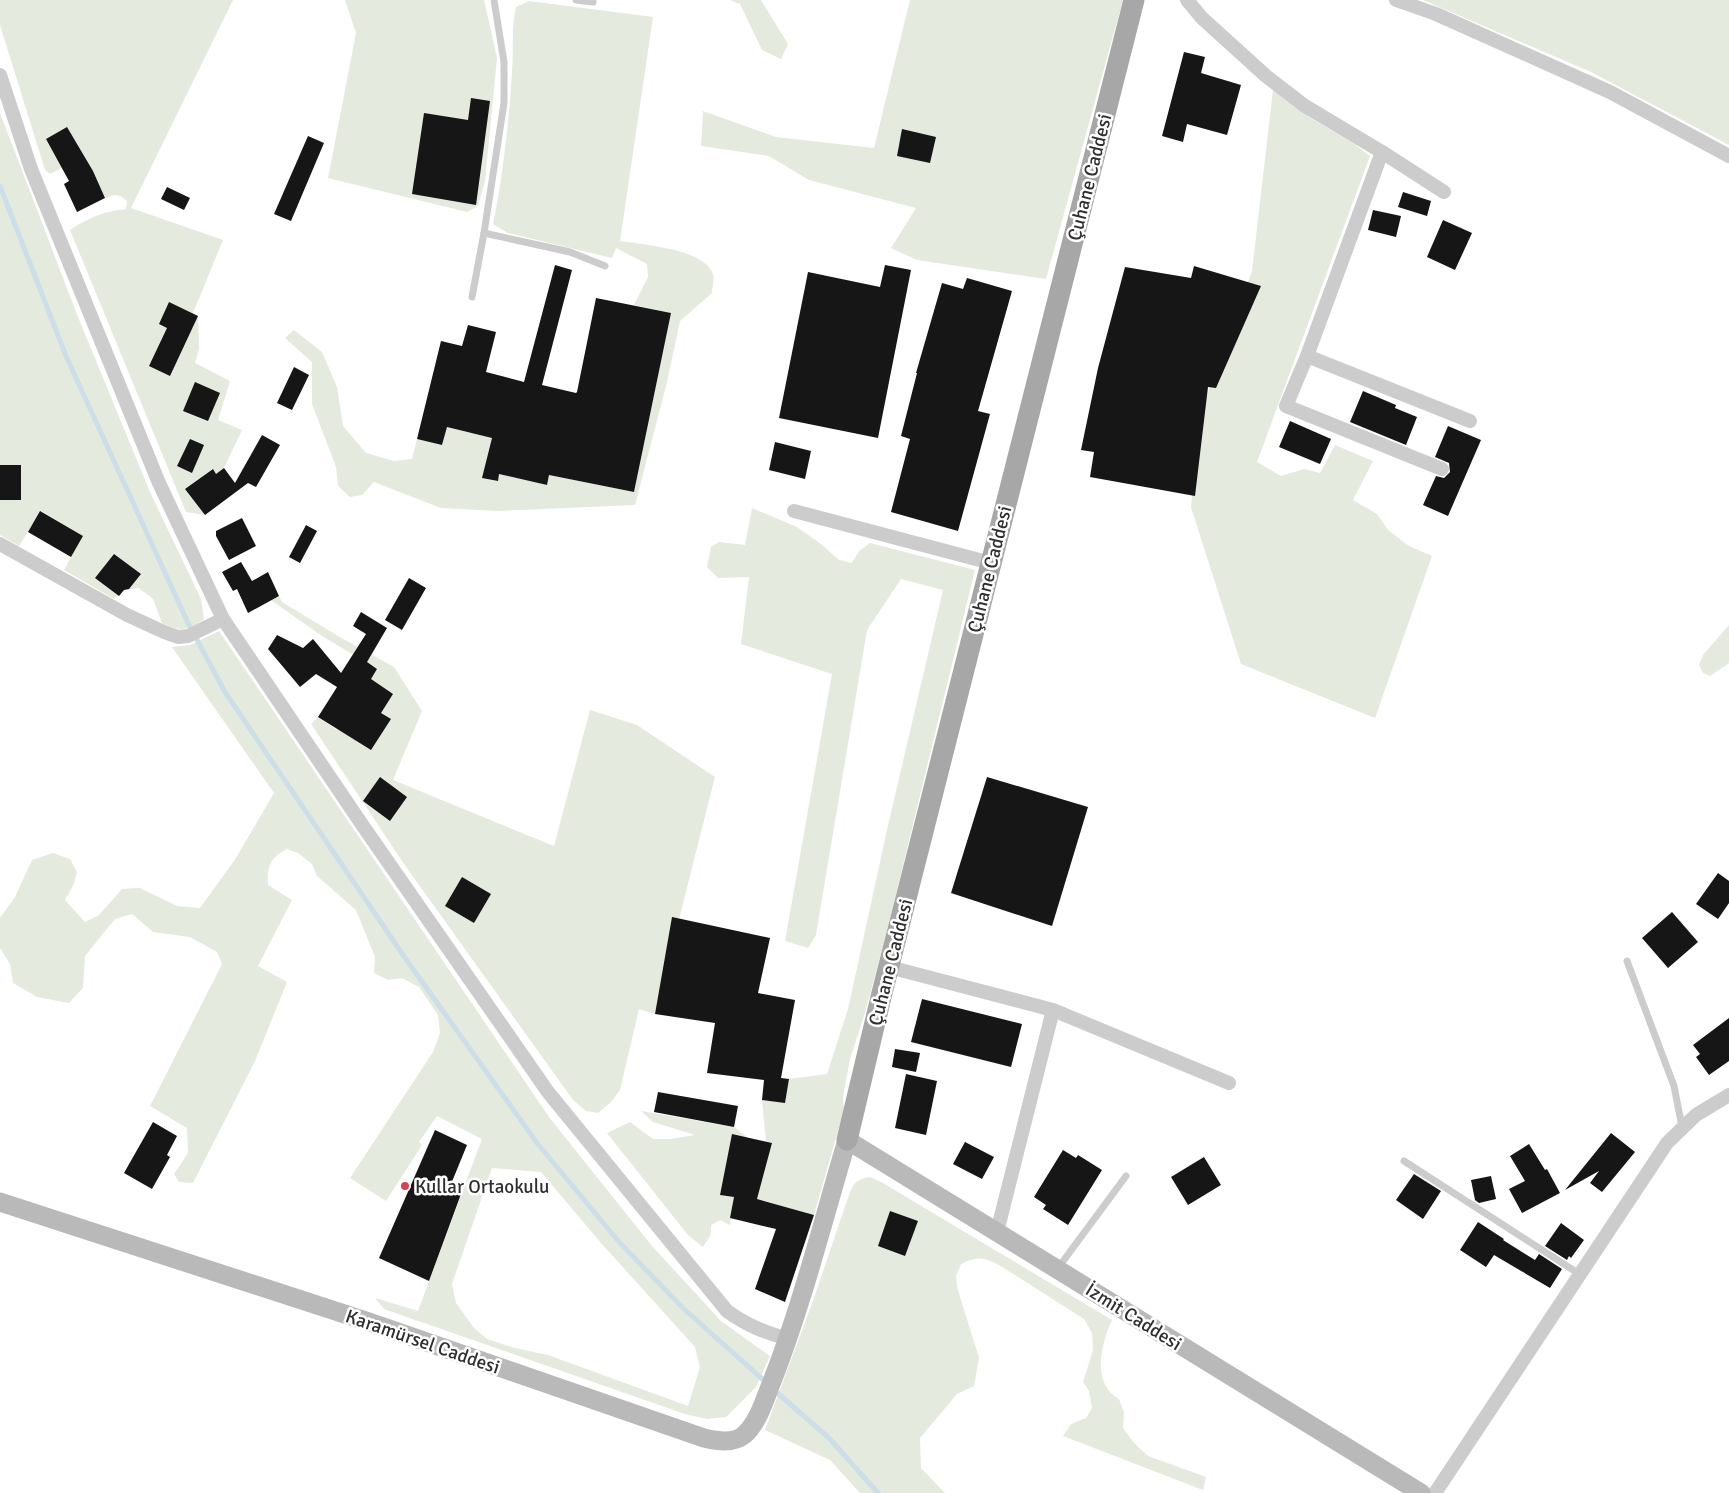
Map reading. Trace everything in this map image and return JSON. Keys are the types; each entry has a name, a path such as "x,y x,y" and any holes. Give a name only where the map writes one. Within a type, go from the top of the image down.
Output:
{"main road":[{"name":"Çuhane Caddesi","path":"847,1140 990,563 1134,0"},
{"name":"Karamürsel Caddesi","path":"0,1202 366,1321 704,1438 733,1441 744,1436 752,1426 781,1359 847,1140"},
{"name":"İzmit Caddesi","path":"847,1140 1420,1493"}],"street":[{"path":"1187,0 1202,18 1266,76 1305,106 1444,192"},
{"path":"1396,0 1436,14 1610,92 1729,156"},
{"path":"0,75 31,169 155,474 224,619 363,826 548,1092 727,1311 746,1324 788,1339"},
{"path":"1382,152 1307,356 1286,406 1442,469"},
{"path":"1307,356 1470,421"},
{"path":"794,511 990,563"},
{"path":"0,544 149,626 178,637 188,636 224,619"},
{"path":"889,967 1053,1010 1229,1083"},
{"path":"997,1232 1053,1010"},
{"path":"1435,1493 1667,1143 1696,1115 1729,1095"}],"lane":[{"path":"472,297 504,103 504,62 494,0"},
{"path":"576,0 593,2"},
{"path":"484,233 570,252 605,266"},
{"path":"1627,961 1674,1086 1682,1127"},
{"path":"1404,1161 1581,1275"},
{"path":"1057,1268 1126,1176"}],"shaded area":[{"path":"0,0 233,0 131,208 223,240 193,313 198,316 199,349 195,363 230,381 218,420 242,430 224,468 216,474 212,469 186,489 205,515 186,512 70,230 97,216 111,211 126,209 127,201 121,196 114,195 105,198 93,171 67,128 46,139 62,168 50,174 45,170 0,25"},
{"path":"345,0 484,0 497,58 485,181 478,206 467,212 328,178 356,33"},
{"path":"730,0 761,0 788,44 781,59 762,50 740,4"},
{"path":"910,0 1123,0 1046,279 917,260 891,248 916,208 809,180 769,156 701,146 703,111 776,137 874,148"},
{"path":"1423,0 1729,0 1729,145 1591,72"},
{"path":"529,1 653,17 620,241 671,249 697,258 707,265 713,274 712,293 680,321 667,382 635,505 498,511 441,508 374,482 362,495 350,497 338,486 336,467 312,404 312,362 285,338 294,330 322,352 337,387 343,426 366,453 394,461 412,459 417,439 442,445 447,427 471,433 486,373 506,377 483,478 497,481 499,474 547,485 549,475 634,492 671,313 634,305 648,277 647,264 616,248 612,258 508,233 493,224 500,187 507,129 513,64 514,15 516,7"},
{"path":"1273,90 1312,119 1353,143 1370,156 1257,462 1281,476 1304,469 1320,473 1335,445 1373,461 1353,500 1377,514 1388,530 1409,546 1432,556 1375,718 1241,664 1191,507 1199,417 1252,271"},
{"path":"0,113 78,317 150,492 201,599 204,619 188,628 179,629 162,623 153,599 139,588 124,590 114,599 64,570 83,536 41,511 19,546 0,535"},
{"path":"752,508 797,527 839,560 852,563 859,551 870,543 975,570 886,935 850,1059 843,1097 844,1110 814,1215 757,1199 772,1143 766,1141 762,1100 785,1102 789,1079 827,1074 848,1009 887,830 943,590 901,579 867,630 816,935 808,948 785,941 832,674 741,644 749,577 718,578 707,567 711,547 719,542 745,545"},
{"path":"279,596 282,602 394,667 422,711 393,780 554,846 590,710 637,725 715,777 655,1014 639,1009 620,1090 611,1102 598,1113 586,1111 573,1100 404,864 311,724 318,717 337,730 377,669 322,636 271,600"},
{"path":"1729,625 1729,663 1710,676 1703,673 1699,665 1703,655"},
{"path":"219,631 549,1117 652,1246 721,1321 770,1356 756,1387 726,1417 707,1419 685,1414 384,1309 375,1298 418,1311 482,1139 437,1116 419,1142 422,1145 386,1201 350,1178 433,1052 440,1033 438,1015 419,987 402,978 388,980 374,973 375,957 356,910 317,876 312,864 298,853 287,849 281,852 273,860 269,868 268,885 292,900 258,966 287,982 255,1061 193,1183 179,1182 174,1174 188,1153 187,1128 150,1106 222,964 217,952 190,937 153,932 132,914 115,919 85,956 83,988 69,1003 37,997 13,983 10,964 0,948 0,918 15,897 32,860 53,853 70,859 77,872 73,886 65,900 85,922 99,915 122,889 140,888 177,906 200,908 236,858 274,793 172,647 190,645","holes":["492,1168 541,1172 601,1243 695,1347 700,1367 688,1406 548,1355 515,1348 487,1339 474,1328 456,1303 452,1284"]},
{"path":"641,1111 734,1127 747,1137 731,1143 720,1195 734,1197 730,1225 720,1220 711,1225 711,1234 703,1247 688,1235 607,1133 630,1122 653,1139 670,1139 695,1135 653,1122"},
{"path":"870,1177 1112,1320 1102,1352 1102,1374 1110,1392 1119,1399 1124,1413 1123,1428 1135,1444 1148,1456 1206,1477 1203,1490 1063,1436 1071,1424 1086,1418 1092,1408 1089,1391 1083,1382 1093,1350 1092,1333 1084,1319 999,1265 980,1258 961,1264 956,1276 957,1287 979,1358 974,1386 957,1394 920,1438 921,1468 945,1493 860,1493 830,1460 765,1430 851,1191 859,1180"}],"building":[{"path":"1184,52 1205,57 1201,73 1241,85 1227,135 1187,124 1183,142 1162,136"},
{"path":"471,98 490,101 476,205 412,194 424,113 468,120"},
{"path":"67,127 93,171 105,198 77,212 64,184 69,181 46,139"},
{"path":"902,129 936,137 930,163 897,156"},
{"path":"308,136 324,143 291,221 274,214"},
{"path":"167,187 190,198 184,210 161,199"},
{"path":"1403,192 1431,201 1427,216 1398,207"},
{"path":"1373,210 1401,216 1396,237 1368,230"},
{"path":"1443,220 1472,233 1455,270 1427,257"},
{"path":"555,265 572,270 542,385 577,392 596,298 671,313 634,492 549,475 547,485 499,474 498,481 482,478 492,438 447,427 442,445 417,439 441,341 462,346 468,325 496,332 486,372 524,382"},
{"path":"885,265 911,270 878,438 779,418 808,272 880,287"},
{"path":"1194,266 1261,286 1216,388 1208,387 1195,496 1090,477 1094,452 1081,450 1098,368 1125,267 1191,278"},
{"path":"967,278 1012,291 978,411 990,414 958,531 891,512 910,439 901,436 916,373 942,283 963,289"},
{"path":"169,302 198,316 170,376 149,366 167,328 159,324"},
{"path":"294,367 309,375 292,410 277,403"},
{"path":"195,382 220,393 208,421 183,411"},
{"path":"1363,391 1396,405 1395,408 1417,417 1406,445 1350,422"},
{"path":"1290,421 1331,439 1320,464 1279,447"},
{"path":"1448,426 1481,440 1448,516 1423,505 1436,476 1444,478 1450,472 1449,463 1435,457"},
{"path":"262,435 280,445 256,487 248,483 205,515 185,489 213,469 216,474 224,468 235,483"},
{"path":"190,439 204,445 192,473 177,466"},
{"path":"775,442 811,451 805,479 769,470"},
{"path":"0,465 21,465 21,500 0,500"},
{"path":"40,511 83,536 71,557 28,532"},
{"path":"242,518 256,546 229,560 216,536 216,531"},
{"path":"306,525 317,531 300,563 289,557"},
{"path":"114,554 141,574 129,589 124,590 119,596 95,578"},
{"path":"241,562 252,581 268,572 279,596 248,613 237,589 233,591 222,572"},
{"path":"409,578 426,588 402,630 385,620"},
{"path":"361,612 387,628 367,662 377,669 371,679 393,694 381,713 391,719 371,750 318,717 337,687 316,674 300,687 268,649 277,635 303,648 313,639 341,673 366,634 353,626"},
{"path":"380,777 407,797 390,821 363,801"},
{"path":"987,777 1088,807 1052,926 951,893"},
{"path":"1718,873 1729,881 1729,903 1718,919 1696,904"},
{"path":"462,877 491,894 474,923 445,906"},
{"path":"1672,912 1698,942 1668,968 1642,938"},
{"path":"672,917 770,938 758,993 795,1000 781,1078 789,1079 785,1103 762,1100 764,1080 707,1073 715,1023 655,1014"},
{"path":"922,999 1022,1024 1011,1067 911,1042"},
{"path":"1729,1018 1729,1061 1709,1075 1696,1057 1700,1054 1693,1045"},
{"path":"895,1049 920,1053 916,1072 892,1067"},
{"path":"906,1074 937,1081 926,1135 895,1128"},
{"path":"658,1092 738,1106 734,1127 654,1112"},
{"path":"153,1122 177,1136 167,1155 170,1157 152,1189 124,1173"},
{"path":"435,1130 467,1145 449,1189 461,1194 429,1281 379,1258"},
{"path":"1611,1133 1635,1152 1602,1192 1590,1183 1599,1171 1565,1190"},
{"path":"732,1134 772,1143 757,1199 814,1215 785,1302 755,1289 776,1229 730,1218 734,1197 720,1195"},
{"path":"965,1142 994,1157 982,1179 953,1164"},
{"path":"1529,1144 1545,1170 1547,1169 1560,1193 1522,1213 1509,1189 1525,1181 1510,1156"},
{"path":"1063,1150 1076,1158 1078,1155 1102,1170 1068,1225 1043,1209 1046,1205 1034,1197"},
{"path":"1204,1157 1221,1185 1188,1205 1171,1177"},
{"path":"1414,1174 1441,1191 1423,1219 1396,1200"},
{"path":"1491,1176 1496,1199 1479,1203 1475,1200 1471,1180"},
{"path":"890,1211 918,1221 905,1256 878,1246"},
{"path":"1478,1222 1535,1260 1539,1254 1562,1269 1550,1288 1494,1255 1486,1267 1460,1250"},
{"path":"1561,1223 1584,1240 1571,1258 1569,1256 1567,1260 1545,1246"}],"waterway":[{"path":"0,186 66,356 188,623 225,692 403,955 537,1143 620,1243 684,1309 768,1384"},
{"path":"774,1390 829,1438 878,1493"}],"place":[{"name":"Kullar Ortaokulu","path":"405,1186"}]}
